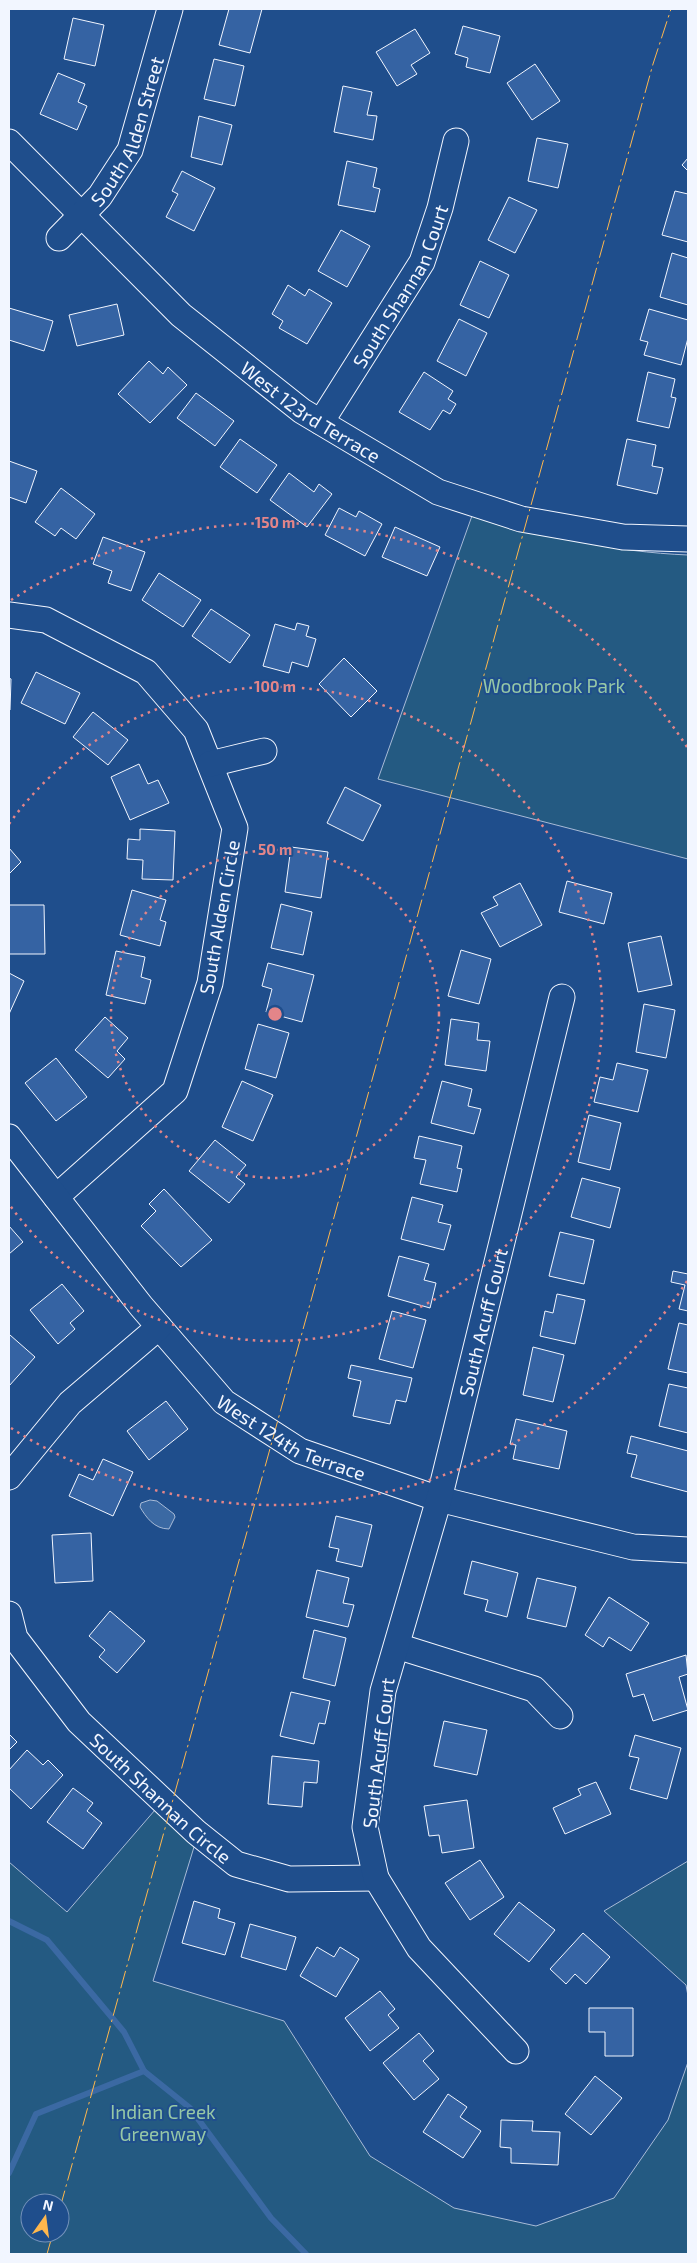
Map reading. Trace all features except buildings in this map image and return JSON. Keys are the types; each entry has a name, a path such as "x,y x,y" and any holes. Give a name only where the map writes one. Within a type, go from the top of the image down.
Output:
{"street":[{"name":"South Alden Street","path":"59,238 100,196 130,150 170,9"},
{"name":"South Shannan Court","path":"321,422 422,262 440,208 456,141"},
{"name":"West 123rd Terrace","path":"9,142 181,315 302,410 438,492 521,519 623,537 688,539"},
{"name":"South Alden Circle","path":"9,615 46,620 146,672 196,730 235,828 210,983 175,1091 56,1197"},
{"path":"210,764 264,751"},
{"name":"South Acuff Court","path":"516,2051 419,1948 376,1878 365,1827 383,1691 439,1499 562,997"},
{"name":"West 124th Terrace","path":"9,1137 159,1327 224,1402 300,1451 439,1499 633,1547 688,1550"},
{"path":"9,1477 70,1403 159,1327"},
{"name":"South Shannan Circle","path":"9,1614 15,1638 79,1722 196,1832 236,1864 288,1879 376,1878"},
{"path":"396,1646 534,1689 560,1716"}],"green space":[{"name":"Woodbrook Park","path":"473,513 579,542 633,550 688,555 688,859 378,779"},
{"name":"Indian Creek Greenway","path":"155,1810 194,1847 153,1981 284,2021 370,2156 454,2208 536,2226 614,2198 668,2120 688,2062 688,2254 9,2254 9,1862 67,1912"},
{"path":"688,1861 688,1996 686,1985 604,1911"}],"shaded area":[{"path":"150,1500 157,1501 174,1514 175,1517 169,1529 155,1525 142,1511 141,1503"}],"waterway":[{"path":"9,1921 47,1940 124,2032 144,2071"},
{"path":"9,2173 36,2114 144,2071 190,2108 271,2218 306,2254"}],"power":[{"path":"64,2193 653,64 671,9"},
{"path":"47,2254 50,2243"}]}
